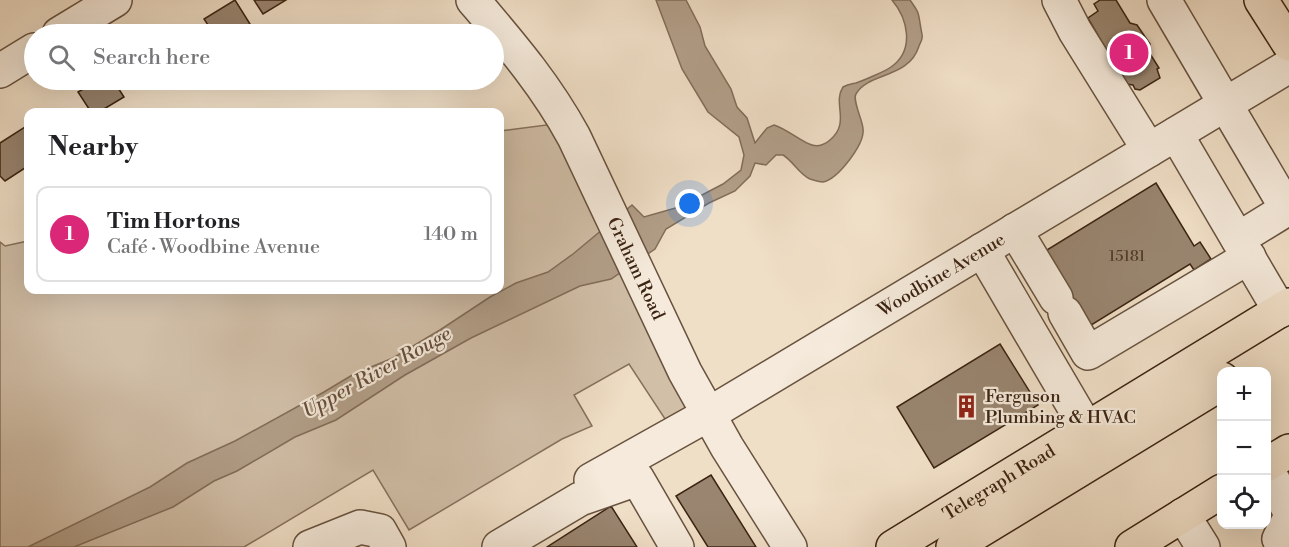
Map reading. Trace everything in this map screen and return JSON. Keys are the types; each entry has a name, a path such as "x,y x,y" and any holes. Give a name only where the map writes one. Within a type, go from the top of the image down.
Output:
{"main road":[{"path":"1261,0 1286,33"},
{"path":"1234,367 1285,308"},
{"name":"Telegraph Road","path":"893,547 1285,308"},
{"path":"953,547 1209,390 1217,383"},
{"path":"1271,463 1289,451"},
{"path":"1135,546 1217,494"}],"street":[{"path":"75,24 115,0"},
{"name":"Graham Road","path":"472,0 492,24"},
{"path":"1059,0 1075,31 1163,142 1285,308"},
{"path":"1054,373 1088,353 1243,248 1287,209 1164,0"},
{"name":"Graham Road","path":"504,38 534,73 574,137 686,372 713,422 790,547"},
{"path":"0,71 24,56"},
{"name":"Woodbine Avenue","path":"591,480 713,422 982,250 1289,66"},
{"path":"1015,230 1088,353"},
{"path":"982,250 1087,429"},
{"path":"499,547 580,499 637,478 713,422"},
{"path":"1271,475 1289,510"},
{"path":"637,478 677,547"},
{"path":"1183,515 1203,547"},
{"path":"1284,547 1279,539 1289,520"},
{"path":"310,547 360,527 380,531 389,547"}],"shaded area":[{"path":"554,124 688,408 667,422 629,364 574,395 592,426 562,439 409,530 373,470 244,547 0,547 0,242 5,246 24,242 24,294 504,294 504,130"}],"water":[{"name":"Upper River Rouge","path":"656,0 686,0 700,27 705,46 731,89 737,107 747,118 755,143 767,128 774,125 804,142 817,146 822,145 830,140 839,127 839,100 843,87 888,69 899,60 904,52 905,25 892,0 910,0 918,13 922,37 914,57 898,70 862,87 856,94 855,101 863,125 862,135 855,152 836,175 823,182 810,179 783,155 776,155 766,165 755,163 750,176 735,191 709,203 666,229 655,249 611,279 580,286 471,338 405,375 336,420 295,437 237,471 214,481 173,507 74,547 28,547 150,487 187,463 235,441 354,374 393,358 490,297 504,294 504,289 516,283 548,272 632,205 644,217 679,207 723,184 741,170 744,155 739,137 708,112 682,69"}],"building":[{"path":"235,0 250,24 207,24 204,19"},
{"path":"254,0 286,0 263,14"},
{"path":"1100,0 1116,0 1130,23 1137,25 1150,44 1147,49 1159,68 1157,69 1160,78 1140,90 1135,89 1133,85 1126,84 1088,18 1098,11 1094,4"},
{"path":"82,90 119,90 124,97 106,108 88,108 78,92"},
{"path":"24,128 24,169 5,181 0,176 0,143"},
{"path":"1156,183 1194,246 1200,242 1211,259 1194,270 1190,264 1088,327 1042,253"},
{"name":"Ferguson Plumbing & HVAC","path":"1000,344 1038,405 934,468 897,407"},
{"path":"711,475 756,547 708,547 676,496"},
{"path":"611,506 637,547 547,547"}],"place":[{"name":"Tim Hortons","path":"1129,53"},
{"name":"Ferguson Plumbing & HVAC","path":"967,406"}]}
